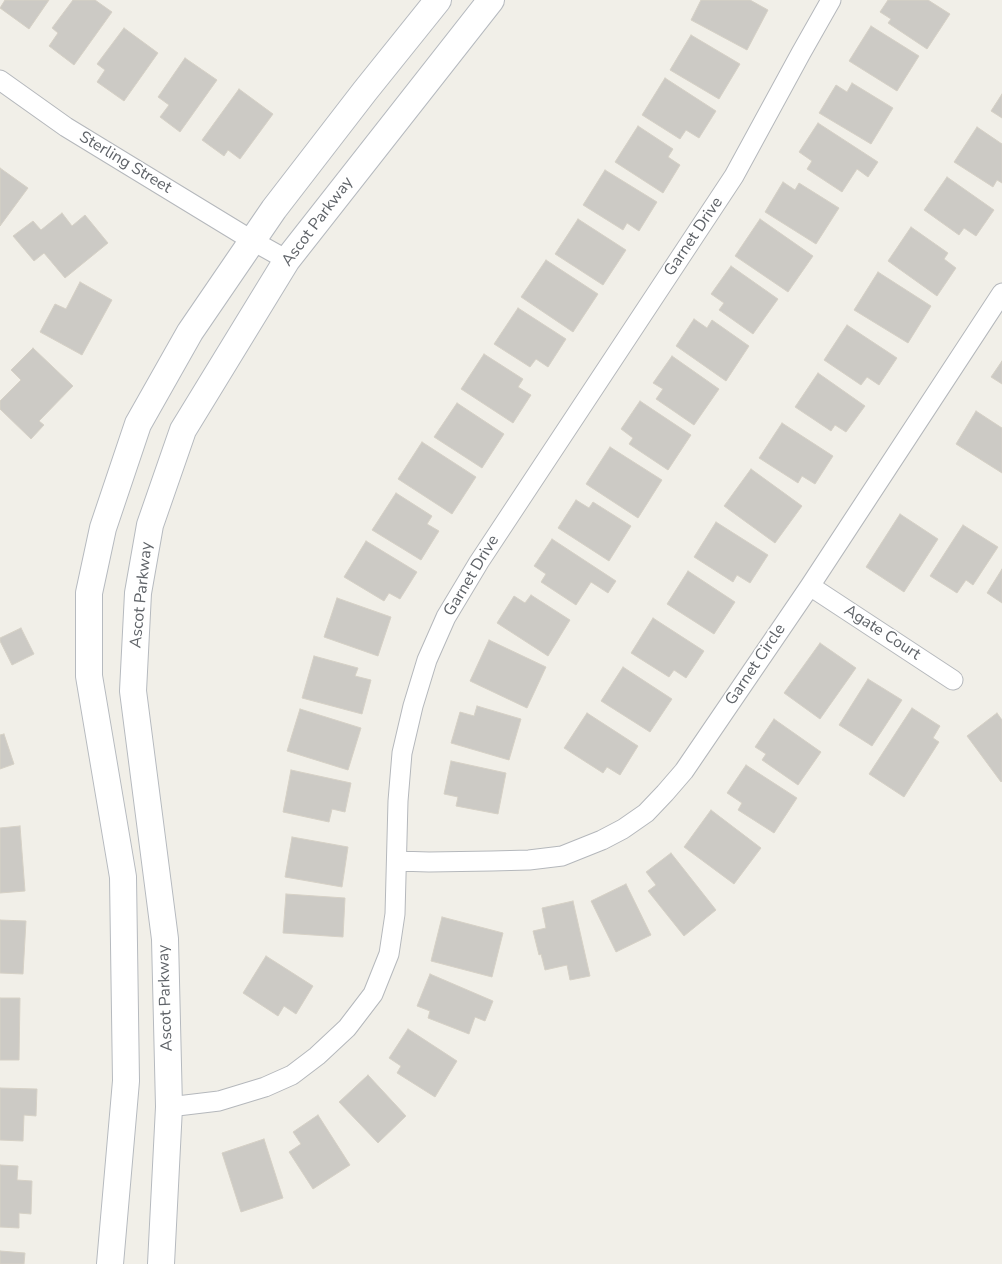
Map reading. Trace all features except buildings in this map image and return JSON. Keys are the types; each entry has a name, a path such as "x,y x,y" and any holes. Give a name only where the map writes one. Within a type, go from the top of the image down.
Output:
{"main road":[{"path":"110,1264 126,1081 123,877 89,676 89,593 102,528 138,424 190,332 274,209 438,0"},
{"name":"Ascot Parkway","path":"161,1264 169,1107 164,939 133,691 138,593 150,525 183,430 287,260 491,0"}],"street":[{"name":"Garnet Drive","path":"169,1107 219,1101 266,1087 292,1075 317,1056 346,1028 373,994 389,954 395,914 398,801 402,753 412,706 427,660 446,617 479,562 734,176 800,52 831,0"},
{"name":"Sterling Street","path":"0,80 66,127 287,260"},
{"name":"Garnet Circle","path":"397,861 492,862 562,856 602,840 623,829 646,813 684,771 810,586 1002,293"},
{"name":"Agate Court","path":"810,586 953,680"}]}
